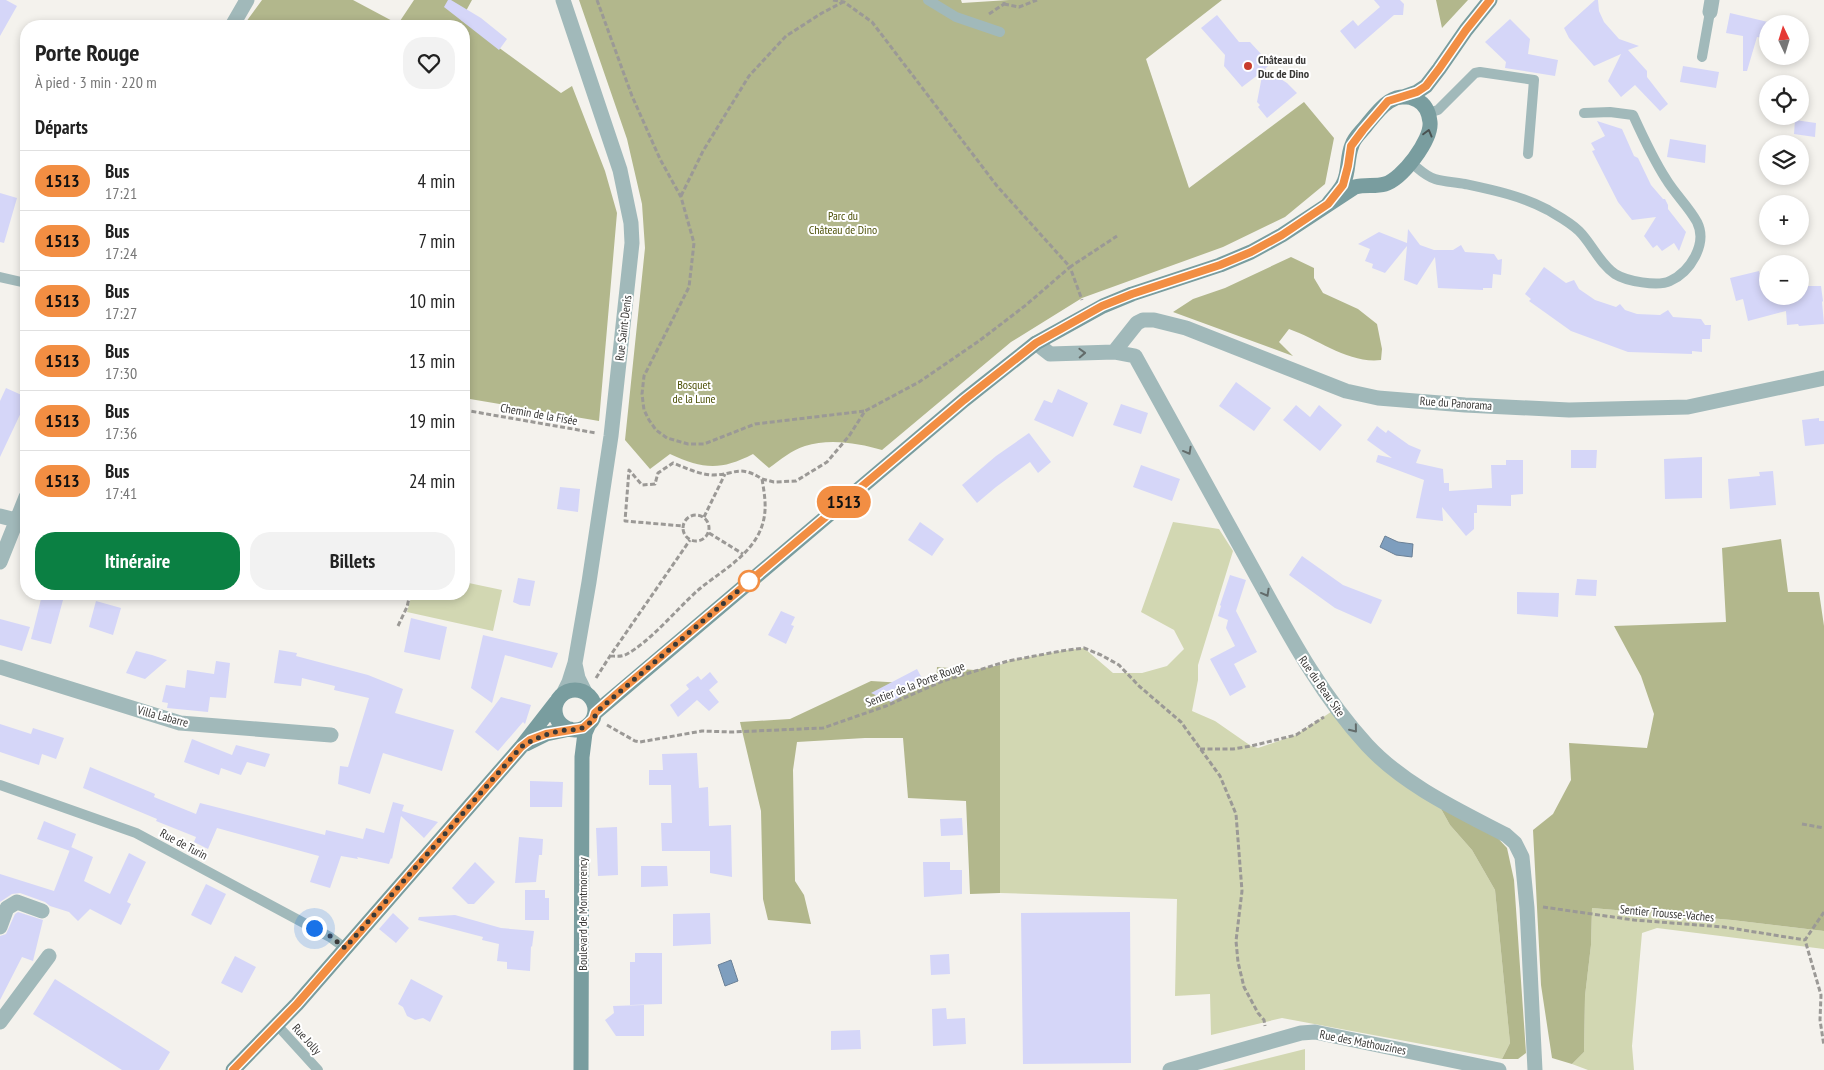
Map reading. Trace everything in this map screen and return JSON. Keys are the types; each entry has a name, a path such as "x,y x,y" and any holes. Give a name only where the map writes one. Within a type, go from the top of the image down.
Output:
{"main road":[{"path":"1403,97 1417,92 1426,86 1490,0"},
{"path":"521,747 538,737 583,728 620,691 958,406 1036,343 1085,315 1132,294 1220,265 1251,252 1282,235 1355,187 1386,184 1394,180 1427,140 1430,132 1428,113 1430,89 1439,69"},
{"path":"1328,204 1343,185 1354,141 1382,106 1395,98 1410,97 1421,103 1428,113"},
{"path":"1350,153 1353,171 1358,178 1371,185"},
{"path":"233,1070 277,1025 345,948 521,747 559,698 572,690 606,695 620,691"},
{"path":"586,693 592,700 592,718"},
{"path":"559,698 555,713 556,718 564,727 571,729"},
{"name":"Boulevard de Montmorency","path":"581,1070 582,757 585,733 592,718"},
{"name":"Boulevard de Montmorency","path":"571,729 578,738 582,757"}],"street":[{"path":"235,20 247,0"},
{"name":"Rue Saint-Denis","path":"559,698 569,682 575,663 589,582 611,436 630,271 631,223 620,170 563,0"},
{"name":"Rue du Panorama","path":"1114,352 1137,323 1143,320 1154,320 1186,328 1346,390 1378,398 1465,405 1569,410 1688,407 1824,378"},
{"name":"Rue du Beau Site","path":"1036,343 1050,354 1124,352 1135,356 1303,660 1337,708 1368,746 1396,770 1423,790 1506,835 1515,843 1522,856 1527,908 1535,1070"},
{"path":"0,562 20,511"},
{"path":"0,516 16,520"},
{"name":"Rue Saint-Denis","path":"575,663 578,678 586,693"},
{"name":"Villa Labarre","path":"0,667 180,723 331,735"},
{"path":"0,927 8,908 17,902 42,911"},
{"path":"0,1022 50,956"},
{"name":"Rue des Mathouzines","path":"1170,1070 1301,1032 1315,1032 1499,1070"}],"lane":[{"path":"928,0 956,17 1000,32"},
{"path":"1702,57 1711,6"},
{"path":"1428,113 1438,110 1475,74 1480,72 1534,80 1528,154"},
{"path":"1410,162 1434,179 1480,187 1524,199 1546,209 1566,220 1578,230 1606,267 1625,278 1650,283 1667,283 1678,278 1693,262 1700,234 1698,223 1666,178 1632,115 1610,112 1584,113"},
{"path":"0,277 20,282"},
{"name":"Rue de Turin","path":"0,785 136,833 330,936 345,948"},
{"name":"Rue Jolly","path":"277,1025 318,1070"}],"path":[{"path":"597,0 632,96 660,159 681,197 694,242 689,287 644,376 642,394 644,410 656,430 667,438 680,442 704,444 755,424 865,412 919,382 979,341 1026,305 1070,266 1116,236"},
{"path":"833,0 844,2 872,22 997,186 1070,266 1082,298 1085,315"},
{"path":"1004,4 1019,7 1037,0"},
{"path":"681,197 703,151 749,76 786,36 822,13 844,2"},
{"name":"Chemin de la Fisée","path":"470,411 611,436"},
{"path":"683,526 625,521 629,470 642,484 655,484 658,473 674,463 698,473 711,475 725,474 738,470 751,472 762,479 774,482 796,481 827,462 849,436 865,412"},
{"path":"704,517 725,474"},
{"path":"610,656 624,655 644,642 698,590 721,574 743,554 760,532 766,508 762,479"},
{"path":"699,515 704,517 709,524 709,533 703,540 694,542 684,534 683,526 687,518 699,515"},
{"path":"709,533 743,554"},
{"path":"586,693 690,540"},
{"path":"398,626 409,600"},
{"name":"Sentier de la Porte Rouge","path":"592,718 640,742 702,731 732,732 823,728 886,706 943,681 974,670 1026,658 1084,648 1101,654 1119,665 1139,686 1181,722 1220,776 1236,814 1242,891 1236,941 1238,962 1244,987 1258,1013 1264,1020 1266,1042"},
{"path":"1200,749 1233,749 1296,735 1337,708"},
{"path":"1802,824 1824,828"},
{"name":"Sentier Trousse-Vaches","path":"1527,908 1545,907 1634,920 1724,927 1805,940"},
{"path":"1824,912 1805,940 1822,995 1820,1020 1824,1046"}],"green space":[{"path":"262,0 353,0 390,20 247,20"},
{"path":"414,0 472,0 461,20 401,20"},
{"name":"Parc du Château de Dino","path":"579,0 961,0 962,3 1009,0 1222,0 1146,59 1189,188 1304,102 1334,138 1325,184 1285,217 1223,247 1082,298 1011,342 882,450 844,442 824,442 795,450 769,468 753,454 731,463 712,466 692,463 670,454 650,469 625,440 645,248 642,204 627,139"},
{"path":"1436,0 1468,0 1442,28"},
{"path":"470,27 561,93 572,86 605,171 617,213 599,421 470,399"},
{"path":"1291,257 1314,268 1314,278 1323,293 1358,309 1377,324 1382,349 1381,360 1369,360 1345,355 1289,329 1279,342 1293,356 1173,312 1193,299 1225,288"},
{"path":"1173,522 1219,529 1233,551 1198,665 1198,680 1192,711 1215,721 1251,746 1258,748 1296,735 1337,708 1440,807 1450,825 1472,850 1495,890 1510,1043 1502,1059 1282,1018 1211,1035 1210,994 1175,996 1177,899 1000,893 1000,665 1008,661 1084,648 1113,673 1142,673 1167,666 1184,649 1174,630 1141,612"},
{"path":"1781,539 1788,592 1819,592 1824,626 1824,931 1732,920 1592,908 1591,945 1585,996 1584,1052 1572,1064 1552,1058 1541,985 1533,830 1553,814 1571,780 1569,743 1647,748 1654,714 1641,676 1614,626 1726,622 1722,548"},
{"path":"470,583 502,590 493,631 407,612 410,600 470,600"},
{"path":"1000,665 1000,893 970,894 966,801 908,798 903,738 797,742 793,770 795,881 804,895 811,924 768,920 763,899 761,811 740,722 790,719 871,681 936,685 937,667 974,670"},
{"path":"1440,807 1494,834 1507,848 1514,880 1526,1053 1518,1059 1502,1059 1510,1043 1495,890 1472,850 1450,825"},
{"path":"1592,908 1732,920 1824,931 1824,949 1657,928 1642,933 1632,1046 1634,1070 1588,1070 1572,1064 1584,1052 1585,996 1591,945"},
{"path":"1305,1049 1305,1070 1222,1070"}],"water":[{"path":"1385,536 1398,542 1413,544 1412,557 1396,555 1380,547"},
{"path":"731,960 738,981 725,986 718,965"}],"building":[{"path":"0,0 6,0 17,6 0,36"},
{"path":"448,0 451,0 481,18 507,39 499,50 470,27 470,20 461,20 444,7"},
{"path":"1374,0 1400,0 1404,4 1403,15 1394,15 1355,49 1340,31 1353,20 1358,26 1380,7"},
{"path":"1595,0 1598,0 1599,11 1604,22 1619,39 1639,46 1628,50 1647,71 1647,77 1668,104 1660,111 1635,85 1621,97 1608,81 1621,54 1594,66 1569,38 1564,28"},
{"path":"1730,13 1759,20 1759,37 1757,37 1747,71 1743,71 1743,36 1726,33"},
{"path":"1217,15 1239,42 1250,42 1261,54 1269,65 1265,69 1287,83 1297,93 1267,118 1258,107 1260,105 1257,102 1263,71 1242,87 1224,66 1225,55 1201,28"},
{"path":"1510,19 1530,39 1528,54 1558,60 1555,76 1505,68 1506,62 1485,42"},
{"path":"1683,66 1719,72 1716,88 1680,82"},
{"path":"1597,121 1622,129 1634,156 1638,158 1651,185 1665,199 1668,209 1686,232 1679,251 1674,243 1662,251 1657,245 1653,248 1644,236 1656,217 1632,220 1618,202 1592,151 1595,150 1591,143 1605,136"},
{"path":"1809,122 1816,123 1815,137 1794,134 1795,125 1809,125"},
{"path":"1670,139 1706,145 1705,163 1667,157"},
{"path":"0,193 17,198 4,243 0,242"},
{"path":"1408,229 1420,245 1434,250 1453,250 1461,245 1465,252 1494,254 1498,260 1502,259 1501,275 1493,274 1492,288 1483,288 1483,290 1438,288 1435,257 1417,285 1404,280 1407,246 1385,273 1372,268 1373,264 1365,261 1370,249 1358,244 1379,232 1407,243"},
{"path":"1544,267 1566,283 1574,280 1579,289 1595,300 1616,307 1620,304 1625,310 1637,314 1660,315 1668,310 1673,317 1701,319 1705,325 1711,325 1710,339 1702,339 1702,352 1692,351 1692,354 1628,352 1571,331 1529,301 1531,299 1525,294"},
{"path":"1759,271 1759,305 1809,305 1809,286 1821,286 1824,324 1787,325 1786,311 1748,321 1743,299 1736,301 1730,278"},
{"path":"1236,382 1271,408 1254,431 1219,406"},
{"path":"6,388 20,394 20,415 0,457 0,401"},
{"path":"1058,389 1088,403 1073,437 1034,420 1044,400 1052,403"},
{"path":"1121,404 1148,413 1141,434 1113,425"},
{"path":"1296,405 1310,417 1319,405 1342,425 1320,451 1283,420"},
{"path":"1819,418 1819,421 1824,421 1824,444 1805,446 1802,420"},
{"path":"1377,426 1386,433 1388,430 1409,445 1421,450 1416,463 1443,469 1444,483 1449,483 1449,491 1492,488 1491,465 1506,465 1506,460 1523,460 1523,494 1511,495 1511,506 1477,505 1477,513 1474,513 1474,529 1466,536 1442,507 1443,521 1416,518 1424,480 1376,462 1378,455 1392,458 1367,440"},
{"path":"1029,433 1051,462 1038,473 1030,462 977,503 962,485 996,456"},
{"path":"1571,450 1597,450 1596,468 1571,468"},
{"path":"1702,457 1702,498 1665,499 1664,459"},
{"path":"1141,465 1180,479 1172,501 1133,487"},
{"path":"1773,471 1776,505 1730,509 1728,479 1760,476 1759,472"},
{"path":"560,487 580,489 578,512 557,509"},
{"path":"920,522 944,539 932,556 908,540"},
{"path":"1302,556 1343,585 1382,600 1371,624 1335,608 1289,575"},
{"path":"1230,575 1246,580 1236,611 1257,652 1234,664 1246,687 1230,696 1210,659 1235,646 1226,628 1228,620 1218,616"},
{"path":"518,578 535,581 530,606 513,602"},
{"path":"1577,579 1597,580 1596,596 1575,595"},
{"path":"1517,592 1559,593 1558,617 1517,614"},
{"path":"41,600 63,600 51,644 31,639"},
{"path":"96,601 121,608 113,635 89,627"},
{"path":"781,611 795,617 791,625 794,626 786,644 768,635"},
{"path":"411,618 447,627 440,660 404,652"},
{"path":"0,619 30,627 22,651 0,645"},
{"path":"483,635 558,653 552,668 505,655 492,703 471,688"},
{"path":"279,650 297,653 296,656 368,675 403,689 395,713 454,730 442,771 383,753 370,794 338,784 340,766 348,767 369,698 334,690 335,686 302,678 301,686 274,683"},
{"path":"136,651 167,660 145,679 126,673"},
{"path":"216,661 230,663 226,698 210,697 208,712 167,708 168,703 162,702 166,685 185,688 187,670 214,674"},
{"path":"917,669 925,684 891,702 871,693"},
{"path":"710,672 718,682 709,690 719,702 709,711 697,700 678,717 670,705 689,689 686,685 698,676 701,680"},
{"path":"501,697 531,705 525,724 523,722 498,751 475,732"},
{"path":"0,724 31,734 33,728 64,738 56,759 42,754 39,765 0,752"},
{"path":"192,739 232,755 236,745 270,754 265,767 247,762 241,775 221,768 219,775 184,762"},
{"path":"697,753 699,788 708,787 709,826 731,825 732,877 710,873 710,851 662,851 661,823 672,823 671,785 649,785 649,770 663,770 662,754"},
{"path":"90,767 155,794 154,797 196,814 200,803 325,835 326,830 363,839 366,828 384,833 393,802 404,805 402,811 438,822 424,838 401,816 392,859 389,864 357,857 358,859 341,856 330,888 310,882 319,856 217,828 208,849 194,842 196,837 83,788"},
{"path":"530,781 563,782 562,807 530,807"},
{"path":"962,818 963,835 941,836 940,819"},
{"path":"44,821 76,834 70,851 37,839"},
{"path":"617,827 618,875 598,876 596,828"},
{"path":"519,837 543,839 542,855 539,855 536,882 515,883"},
{"path":"71,847 93,857 84,881 110,894 129,853 146,862 127,902 131,904 121,925 90,909 78,921 69,912 20,893 12,894 0,902 0,874 54,891"},
{"path":"475,862 495,882 474,904 468,904 452,888"},
{"path":"923,862 950,862 950,870 962,870 962,894 924,897"},
{"path":"641,866 667,866 668,886 641,887"},
{"path":"206,884 226,894 211,925 191,915"},
{"path":"525,890 545,890 545,898 549,898 549,920 525,920"},
{"path":"18,912 43,920 33,961 22,957 0,1000 0,936 6,934 15,914"},
{"path":"1130,912 1131,1063 1023,1064 1021,913"},
{"path":"393,913 409,928 396,943 379,929"},
{"path":"710,913 711,944 673,946 673,914"},
{"path":"455,915 501,928 534,931 530,971 507,969 507,962 497,961 499,944 482,940 483,937 418,920 419,917"},
{"path":"635,953 662,953 662,1004 630,1005 630,962 635,962"},
{"path":"949,954 950,974 931,975 930,955"},
{"path":"235,956 256,967 242,993 221,983"},
{"path":"55,979 170,1052 159,1070 122,1070 33,1014"},
{"path":"411,979 443,996 430,1022 423,1018 415,1020 407,1016 403,1007 398,1004"},
{"path":"644,1005 644,1036 616,1036 605,1020 614,1013 613,1006"},
{"path":"946,1008 947,1019 965,1018 966,1044 933,1046 932,1009"},
{"path":"860,1030 861,1049 831,1050 831,1031"}],"bus line":[{"name":"1513","path":"233,1070 297,1004 521,747 530,740 546,734 570,729 577,730 589,724 595,713 620,691 964,400 1036,343 1102,306 1220,265 1251,252 1282,235 1328,204 1343,185 1346,178 1351,146 1354,141 1388,101 1417,92 1426,86 1490,0"}],"place":[{"name":"Château du Duc de Dino","path":"1248,66"}],"route":[{"path":"314,928 330,936 345,948 521,747 530,740 546,734 570,729 577,730 589,724 595,713 752,579 749,581"}],"park label":[{"name":"Bosquet de la Lune","path":"694,391"}]}
